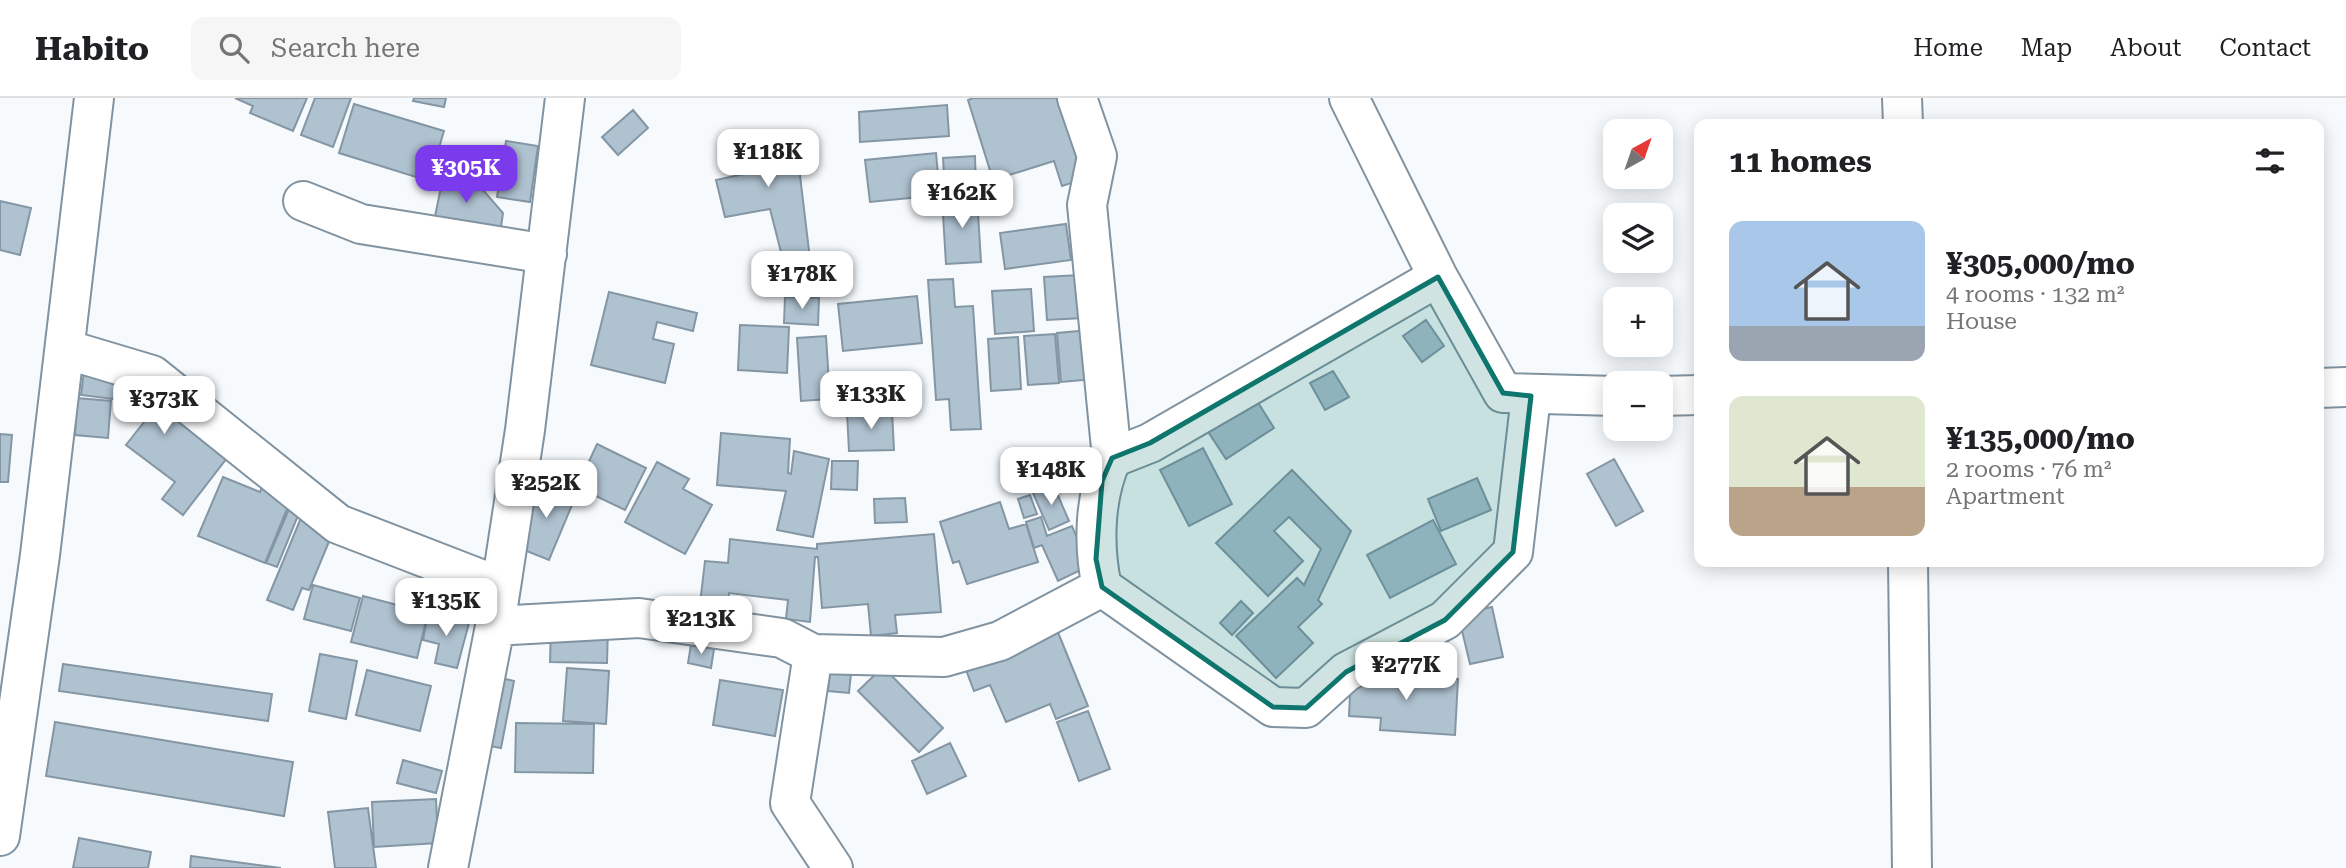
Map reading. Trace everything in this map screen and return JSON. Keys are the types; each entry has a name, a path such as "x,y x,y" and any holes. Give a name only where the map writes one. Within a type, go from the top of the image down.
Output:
{"street":[{"path":"0,836 40,555 94,98"},
{"path":"449,868 495,626 525,430 565,98"},
{"path":"1077,98 1097,156 1087,205 1112,458 1101,481 1096,559 1102,587 1273,707 1306,708 1346,672 1445,621 1513,552 1531,396"},
{"path":"1349,98 1438,277 1503,393 1531,396 1603,396"},
{"path":"1902,98 1903,119"},
{"path":"303,201 360,224 547,254"},
{"path":"1112,458 1150,443 1438,277"},
{"path":"65,349 152,375 338,524 501,587"},
{"path":"2324,388 2346,387"},
{"path":"1673,396 1694,396"},
{"path":"1908,567 1912,868"},
{"path":"495,626 639,618 782,638 813,654 944,657 1000,641 1102,587"},
{"path":"813,654 790,803 834,868"}],"highlighted area":[{"path":"1438,277 1503,393 1531,396 1513,552 1445,620 1346,672 1306,708 1273,707 1102,587 1096,559 1102,481 1112,458 1150,443"}],"building":[{"path":"235,98 307,98 293,131 250,113 253,106"},
{"path":"315,98 351,98 333,147 301,135"},
{"path":"414,98 446,98 444,107 413,101"},
{"path":"1064,98 1089,177 1062,186 1054,161 993,180 968,100"},
{"path":"354,104 444,131 429,181 339,153"},
{"path":"947,105 949,136 860,142 859,112"},
{"path":"633,110 648,128 618,155 602,137"},
{"path":"728,133 796,142 810,259 784,264 770,209 725,217 716,180 758,171 721,162"},
{"path":"506,141 538,146 530,202 497,197"},
{"path":"936,153 940,195 870,202 865,160"},
{"path":"975,156 976,189 945,191 943,158"},
{"path":"445,168 474,174 476,182 503,213 500,234 433,226"},
{"path":"977,196 981,262 946,264 942,198"},
{"path":"0,201 31,208 20,255 0,250"},
{"path":"1066,224 1071,260 1005,269 1000,233"},
{"path":"1080,275 1083,318 1047,320 1044,277"},
{"path":"953,279 955,307 973,306 981,429 951,430 949,399 936,400 928,280"},
{"path":"1031,289 1034,331 995,334 992,291"},
{"path":"609,292 697,313 693,331 657,322 653,339 674,344 665,383 591,365"},
{"path":"917,296 922,343 843,351 838,304"},
{"path":"785,297 819,298 818,325 784,323"},
{"path":"1426,320 1444,346 1422,362 1403,336"},
{"path":"740,325 789,327 787,373 738,370"},
{"path":"1090,330 1094,379 1061,382 1057,333"},
{"path":"1055,334 1059,383 1028,385 1024,336"},
{"path":"826,336 830,399 801,401 797,338"},
{"path":"1018,337 1021,389 991,391 988,339"},
{"path":"84,371 125,376 122,398 142,372 230,454 183,515 162,499 175,482 126,445 144,422 118,403 121,400 81,395"},
{"path":"1333,371 1349,397 1325,410 1310,383"},
{"path":"895,383 895,403 862,404 861,384"},
{"path":"1254,396 1274,428 1226,459 1205,427"},
{"path":"77,398 111,401 108,438 75,435"},
{"path":"892,411 894,450 849,451 847,413"},
{"path":"721,433 790,439 788,473 791,474 794,451 829,459 813,537 777,530 786,491 717,485"},
{"path":"0,434 12,435 8,482 0,482"},
{"path":"597,444 646,468 625,510 577,487"},
{"path":"1203,448 1232,504 1189,526 1160,470"},
{"path":"1614,459 1643,511 1616,526 1587,474"},
{"path":"832,461 858,461 857,490 831,489"},
{"path":"657,462 689,479 683,489 712,505 685,554 625,522"},
{"path":"1292,470 1351,531 1318,600 1322,604 1298,627 1313,643 1276,678 1236,636 1297,578 1304,585 1321,549 1289,517 1274,531 1303,561 1268,596 1216,543"},
{"path":"223,477 260,492 262,487 291,499 265,563 198,536"},
{"path":"1477,478 1491,510 1441,531 1428,499"},
{"path":"542,479 577,493 549,560 514,546"},
{"path":"1053,484 1069,521 1049,530 1033,493"},
{"path":"1030,495 1037,514 1024,518 1018,499"},
{"path":"905,498 907,522 875,523 874,499"},
{"path":"1000,502 1009,529 1026,524 1038,562 967,584 959,561 953,563 940,522"},
{"path":"289,509 299,513 277,567 266,563"},
{"path":"303,513 335,527 309,590 302,588 293,610 267,600"},
{"path":"1041,517 1047,536 1072,526 1089,566 1058,581 1042,545 1034,548 1026,522"},
{"path":"1433,520 1456,564 1390,598 1367,555"},
{"path":"934,534 941,612 895,615 897,633 871,636 868,604 822,608 818,557 815,557 810,622 786,619 788,600 729,593 727,615 699,612 705,561 728,563 730,539 817,549 817,544"},
{"path":"313,585 360,598 351,631 304,619"},
{"path":"363,596 428,613 417,658 351,642"},
{"path":"1241,601 1253,613 1232,635 1220,623"},
{"path":"1492,607 1503,657 1470,664 1458,614"},
{"path":"428,613 469,623 457,668 435,663 439,644 423,640"},
{"path":"1055,625 1088,706 1056,719 1050,704 1006,722 990,685 974,691 963,662"},
{"path":"551,626 608,627 607,663 550,662"},
{"path":"691,645 714,649 711,668 688,663"},
{"path":"320,654 357,661 346,719 309,711"},
{"path":"831,662 852,664 849,693 828,691"},
{"path":"63,664 272,694 268,721 59,691"},
{"path":"883,667 943,728 919,752 858,691"},
{"path":"567,668 609,671 606,724 563,721"},
{"path":"367,670 431,686 420,731 356,715"},
{"path":"1351,672 1458,679 1455,735 1380,730 1381,718 1349,716"},
{"path":"492,676 514,681 501,748 479,744"},
{"path":"720,680 783,690 775,736 713,725"},
{"path":"1088,711 1110,769 1079,781 1057,722"},
{"path":"55,722 293,762 284,816 46,776"},
{"path":"516,723 594,724 593,773 515,772"},
{"path":"950,743 966,776 927,794 912,761"},
{"path":"403,760 442,771 436,793 397,783"},
{"path":"436,799 438,843 374,847 372,802"},
{"path":"368,808 376,868 335,868 328,812"},
{"path":"79,838 151,852 148,868 73,868"},
{"path":"191,856 281,868 190,868"}]}
